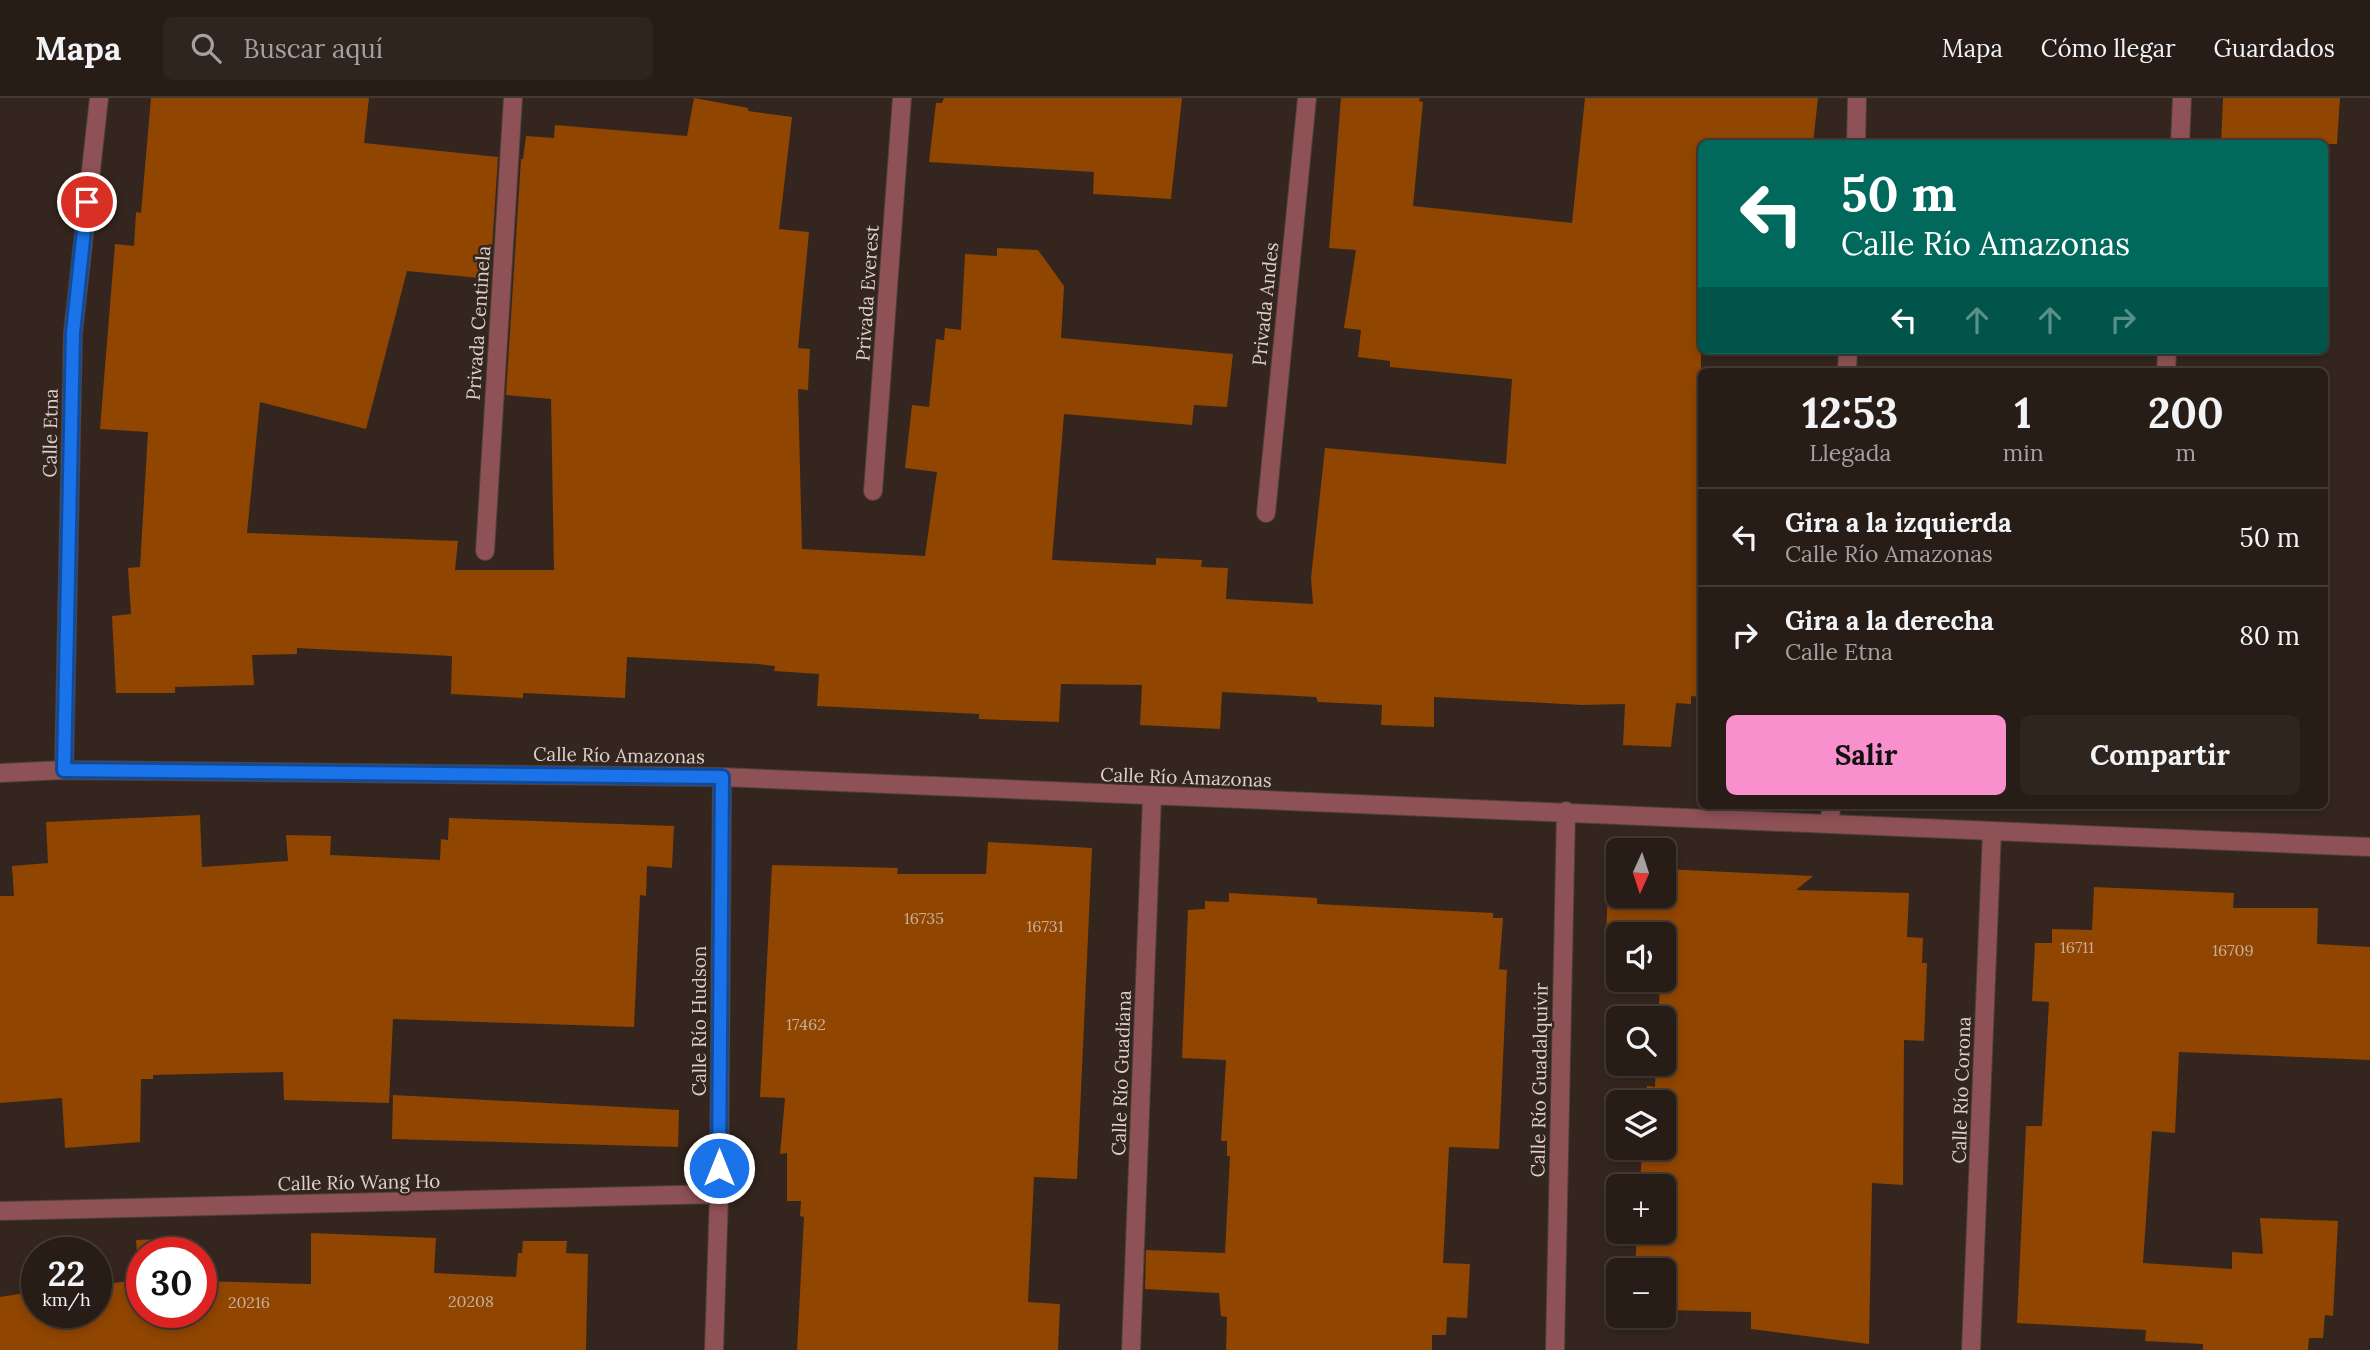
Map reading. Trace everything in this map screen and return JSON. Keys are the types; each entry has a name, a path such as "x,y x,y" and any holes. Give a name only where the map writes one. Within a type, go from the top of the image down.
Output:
{"street":[{"name":"Calle Etna","path":"64,770 73,333 99,98"},
{"name":"Privada Centinela","path":"485,551 513,98"},
{"name":"Privada Everest","path":"873,491 902,98"},
{"name":"Privada Andes","path":"1266,513 1307,98"},
{"path":"1856,140 1857,98"},
{"path":"2179,140 2182,98"},
{"name":"Calle Río Amazonas","path":"0,773 64,770 722,777 1152,797 1566,811 1831,814 1992,831 2370,847"},
{"name":"Calle Río Hudson","path":"714,1350 719,1194 722,777"},
{"name":"Calle Río Guadiana","path":"1131,1350 1152,797"},
{"name":"Calle Río Guadalquivir","path":"1555,1350 1566,811"},
{"name":"Calle Río Corona","path":"1971,1350 1992,831"},
{"name":"Calle Río Wang Ho","path":"0,1211 719,1194"}],"building":[{"path":"151,98 369,98 364,143 498,157 490,279 407,271 366,429 260,402 247,533 458,541 455,570 554,570 551,399 506,395 521,159 526,136 554,138 555,125 687,136 694,98 748,108 748,111 792,117 779,229 809,232 798,348 810,349 808,390 798,389 802,549 925,556 937,472 905,468 912,405 929,407 936,339 944,340 945,328 961,330 965,254 997,256 997,248 1038,250 1064,286 1061,338 1233,354 1227,407 1194,405 1192,425 1064,414 1052,560 1156,565 1156,558 1202,560 1201,567 1228,568 1226,599 1313,604 1311,578 1325,448 1506,464 1512,379 1390,367 1390,361 1358,357 1361,330 1344,328 1356,250 1329,248 1341,98 1420,98 1419,101 1423,102 1413,206 1572,223 1585,98 1818,98 1813,140 1698,140 1698,354 1701,354 1701,368 1698,368 1698,697 1691,696 1691,704 1676,703 1671,747 1623,745 1625,704 1582,705 1434,697 1434,727 1381,725 1382,705 1318,702 1316,697 1222,692 1220,729 1140,725 1142,685 1061,684 1059,722 979,719 979,714 817,706 819,674 774,671 775,666 627,657 625,698 523,693 523,698 451,694 452,656 297,648 297,654 252,655 254,685 175,687 175,693 116,693 112,616 131,614 128,568 140,567 148,432 100,429 115,244 134,246 136,212 141,213"},
{"path":"944,98 1182,98 1171,199 1093,194 1094,172 929,162 936,103 942,103"},
{"path":"2223,98 2340,98 2337,144 2328,144 2328,140 2221,140"},
{"path":"200,815 202,867 288,861 286,835 331,836 330,855 440,860 441,839 448,840 449,818 674,826 672,868 647,866 646,896 640,895 634,1027 393,1019 389,1103 284,1100 283,1072 153,1075 153,1079 141,1079 140,1142 65,1148 62,1098 0,1103 0,896 14,896 12,866 48,863 46,822"},
{"path":"988,842 1092,848 1077,1179 1034,1177 1028,1302 1060,1304 1058,1350 797,1350 804,1217 800,1216 801,1201 787,1201 787,1153 780,1154 785,1098 760,1097 772,865 898,868 897,874 986,874"},
{"path":"1676,870 1813,876 1796,890 1909,893 1907,937 1923,938 1922,963 1927,963 1924,1041 1904,1040 1903,1185 1872,1183 1869,1344 1751,1329 1751,1312 1676,1310 1676,1258 1636,1258 1636,1244 1676,1244 1676,1174 1641,1174 1641,1160 1676,1160 1676,1090 1647,1090 1647,1086 1655,1087 1655,1076 1676,1076 1676,1006 1659,1006 1660,992 1676,992 1676,922 1607,922 1607,908 1676,908"},
{"path":"2094,887 2234,893 2233,908 2318,908 2317,944 2370,947 2370,1060 2179,1052 2175,1133 2152,1131 2143,1263 2232,1269 2232,1252 2263,1254 2260,1218 2338,1221 2333,1316 2325,1315 2323,1338 2309,1338 2308,1350 2203,1350 2203,1344 2145,1341 2146,1330 2017,1323 2026,1126 2042,1126 2049,1002 2032,1001 2035,943 2052,943 2052,929 2092,930"},
{"path":"1229,893 1317,898 1317,904 1493,913 1493,918 1503,918 1499,969 1507,970 1499,1149 1449,1147 1443,1263 1470,1264 1467,1318 1447,1317 1446,1335 1432,1335 1432,1350 1226,1350 1227,1317 1221,1316 1219,1293 1145,1289 1146,1250 1225,1253 1230,1156 1227,1156 1227,1141 1221,1141 1226,1060 1182,1058 1188,910 1205,909 1205,901 1229,902"},
{"path":"1606,937 1606,984 1604,984"},
{"path":"393,1095 679,1110 678,1147 392,1139"},
{"path":"311,1233 436,1238 434,1273 516,1277 518,1253 522,1253 523,1241 567,1241 566,1253 588,1254 586,1350 0,1350 0,1297 21,1294 21,1328 112,1328 112,1283 126,1282 126,1328 217,1328 217,1281 311,1284"}],"route":[{"path":"87,202 73,333 64,770 722,777 719,1168"}]}
